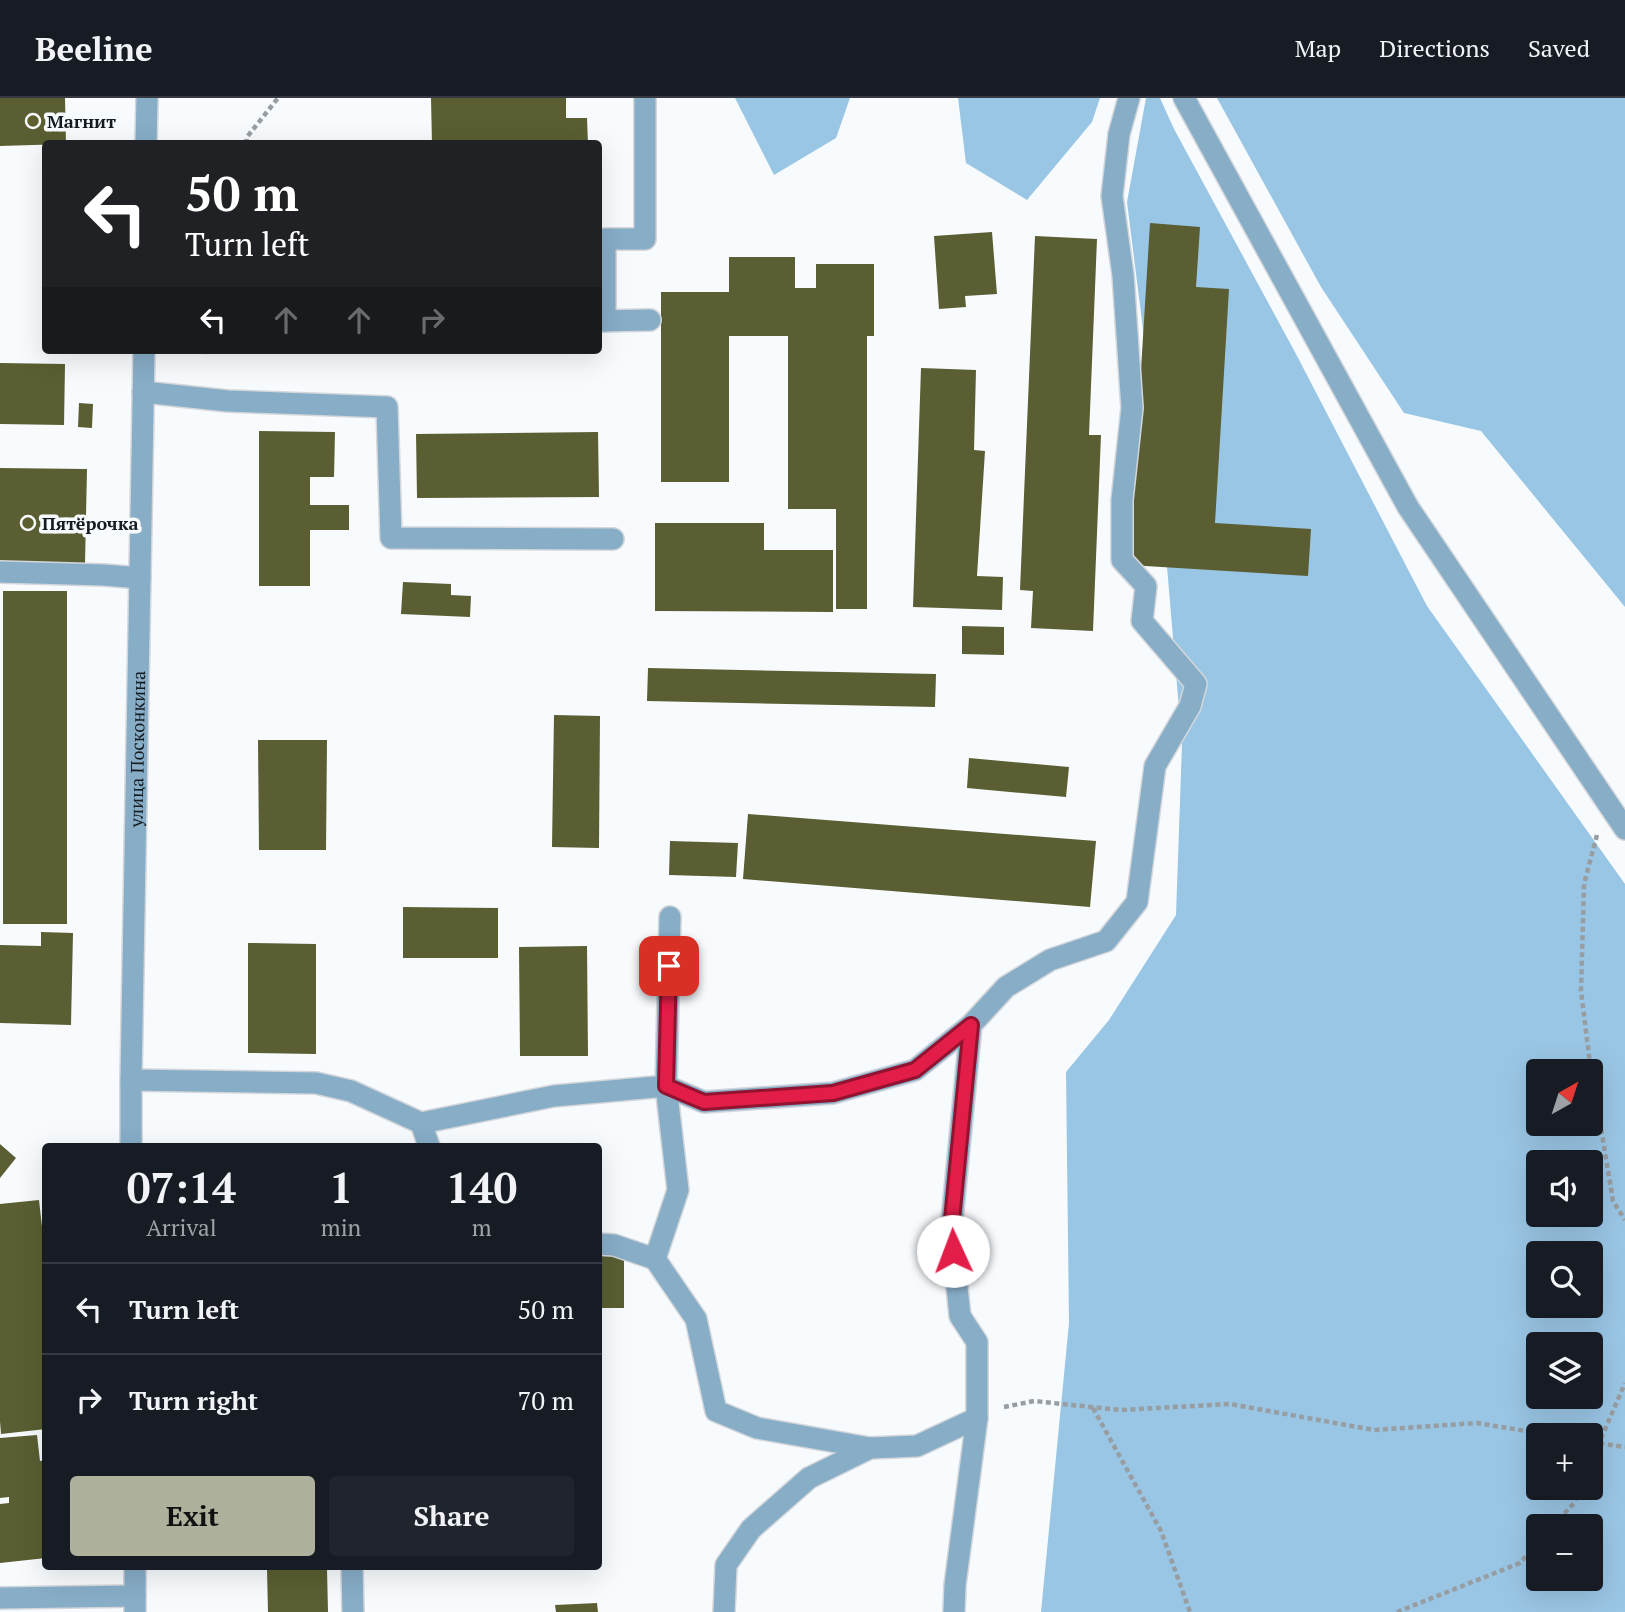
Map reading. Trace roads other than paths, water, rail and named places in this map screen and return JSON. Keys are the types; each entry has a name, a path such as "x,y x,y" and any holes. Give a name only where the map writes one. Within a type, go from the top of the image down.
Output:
{"street":[{"path":"146,140 147,98"},
{"path":"645,98 645,239 605,239 602,321 650,320"},
{"path":"131,1080 316,1083 351,1091 421,1123 554,1096 666,1086 704,1102 833,1093 915,1070 971,1025 1006,986 1050,960 1107,941 1137,902 1155,766 1190,706 1196,684 1142,621 1146,586 1122,560 1122,500 1132,408 1123,275 1112,196 1119,134 1129,98"},
{"path":"1184,98 1408,507 1625,829"},
{"name":"улица Посконкина","path":"131,1143 144,354"},
{"path":"143,392 228,401 387,407 391,538 613,539"},
{"path":"0,572 139,578"},
{"path":"655,1259 678,1191 666,1086 670,918"},
{"path":"954,1612 978,1418 977,1342 960,1316 951,1230 971,1025"},
{"path":"421,1123 428,1143"},
{"path":"602,1244 614,1245 655,1259 696,1319 716,1411 757,1428 870,1448 917,1446 978,1418"},
{"path":"724,1612 726,1565 751,1529 809,1478 870,1448"},
{"path":"0,1598 135,1604 135,1570"},
{"path":"352,1570 353,1612"}],"place":[{"name":"Магнит","path":"33,121"},
{"name":"Пятёрочка","path":"28,523"}]}
